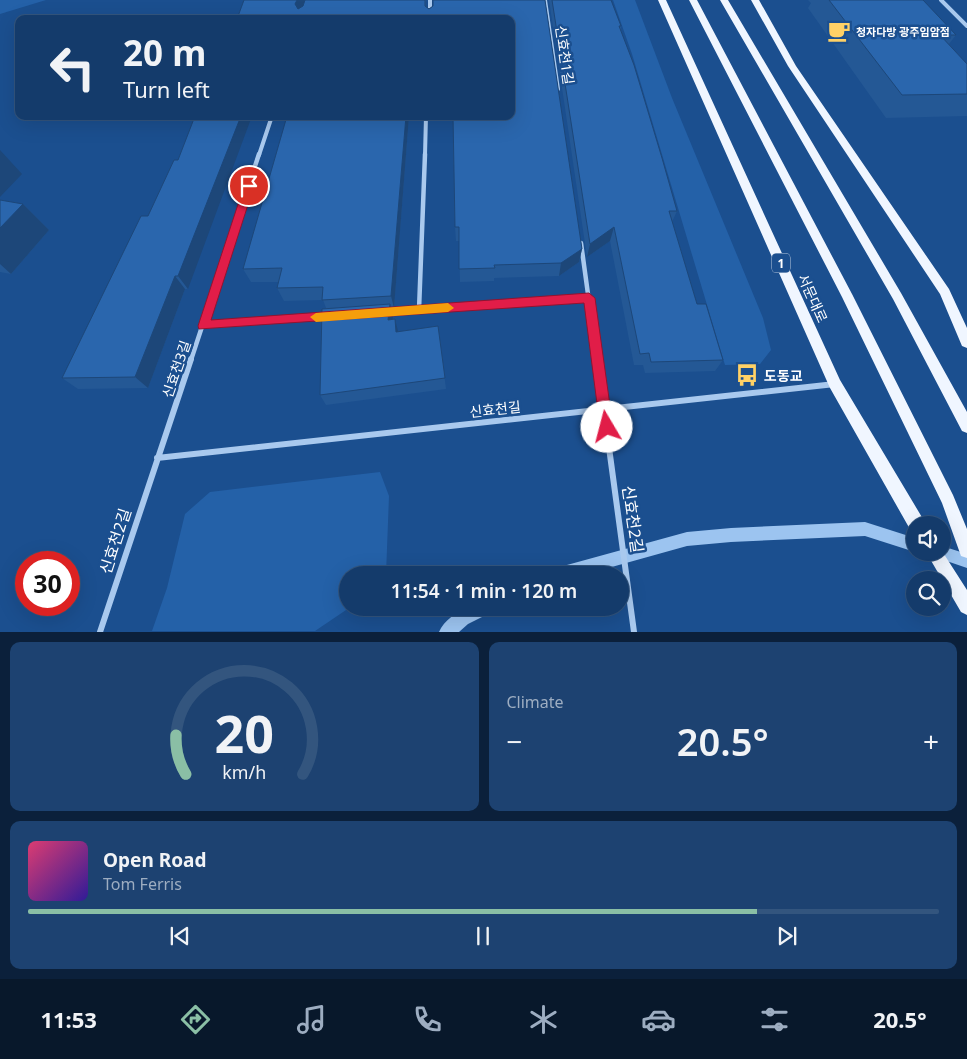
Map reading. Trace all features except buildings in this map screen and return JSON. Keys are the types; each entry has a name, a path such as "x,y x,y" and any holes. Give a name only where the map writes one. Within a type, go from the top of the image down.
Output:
{"main road":[{"name":"서문대로","path":"662,0 836,384 912,516"},
{"path":"693,0 848,297 948,500 967,550"},
{"path":"724,0 897,296 967,426"},
{"path":"755,0 792,66 945,292 967,342"},
{"path":"940,561 967,606"}],"street":[{"path":"430,0 430,15"},
{"name":"신효천1길","path":"545,0 559,96"},
{"path":"941,0 967,26"},
{"name":"신효천3길","path":"157,458 204,326 271,120"},
{"path":"419,310 426,120"},
{"path":"581,240 604,409"},
{"path":"380,313 589,298"},
{"path":"204,326 331,316"},
{"name":"신효천길","path":"157,458 836,384"},
{"name":"신효천2길","path":"604,409 634,632"},
{"name":"신효천2길","path":"100,632 157,458"}],"shaded area":[{"path":"0,0 46,0 0,14"},
{"path":"613,0 635,0 672,98 763,318 771,350 760,364 725,365 632,54"},
{"path":"380,472 389,496 386,566 339,566 339,615 315,631 152,631 167,588 185,514 210,492"}],"waterway":[{"path":"589,566 687,539 731,535 865,529 906,542"},
{"path":"951,556 967,561"},
{"path":"447,632 467,616"}],"slow traffic":[{"path":"316,317 448,308"}],"place":[{"name":"청자다방 광주임암점","path":"839,31"},
{"name":"도동교","path":"747,375"}],"route":[{"path":"249,186 204,326 589,298 607,427"}]}
